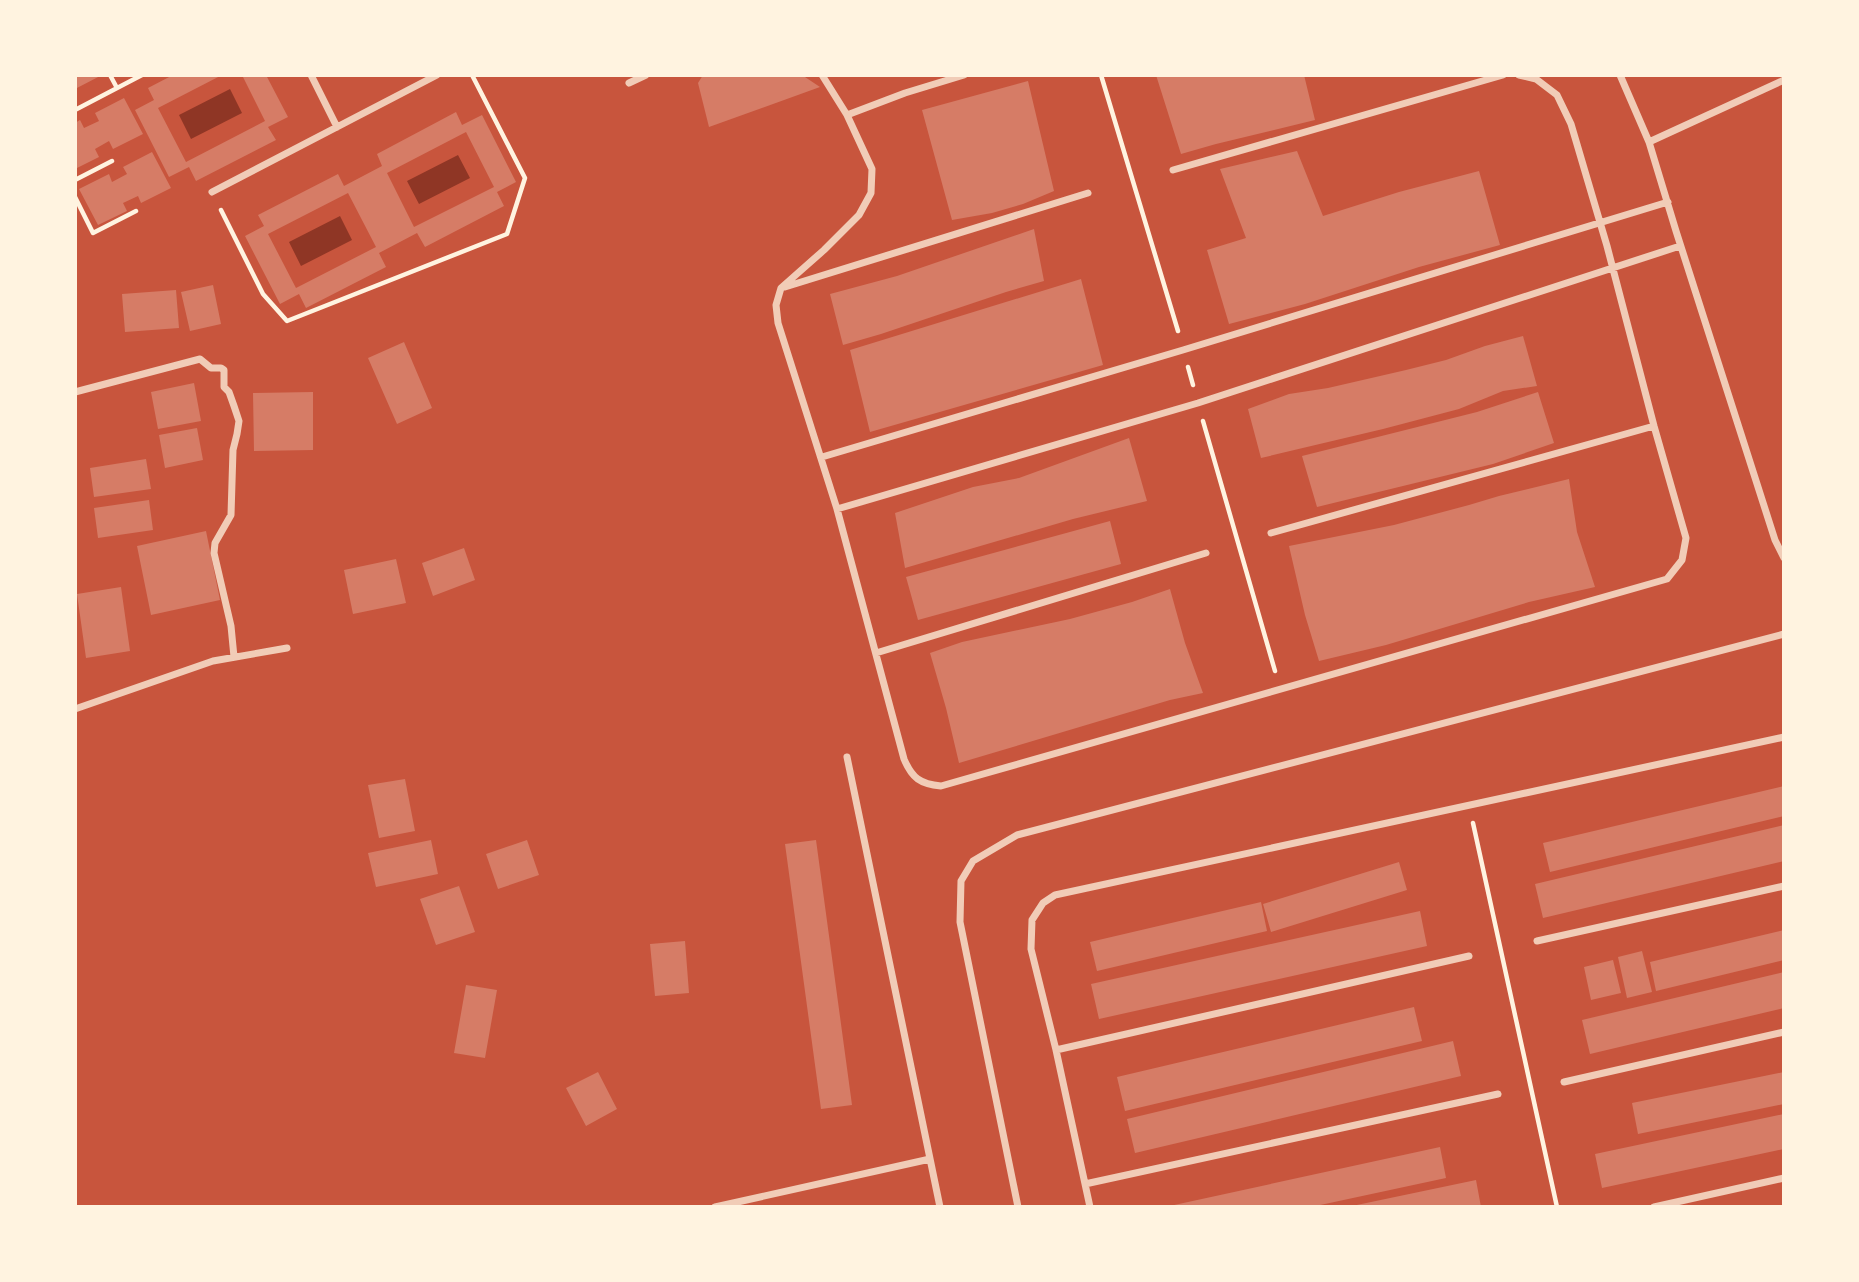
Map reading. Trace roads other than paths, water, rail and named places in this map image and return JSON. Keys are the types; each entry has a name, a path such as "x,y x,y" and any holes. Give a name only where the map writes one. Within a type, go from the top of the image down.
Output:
{"street":[{"path":"311,75 337,127"},
{"path":"212,192 437,75"},
{"path":"629,83 646,75"},
{"path":"821,75 847,115 872,169 871,193 859,215 781,288 776,305 778,323 822,457 904,759 909,770 918,779 928,785 941,786 1667,579 1682,560 1686,538 1571,124 1557,95 1536,79 1519,75"},
{"path":"847,115 964,75"},
{"path":"1173,170 1503,75"},
{"path":"1620,75 1649,142 1775,540 1784,558"},
{"path":"1649,142 1784,80"},
{"path":"781,288 1088,193"},
{"path":"822,457 1668,202"},
{"path":"837,509 1198,403 1680,246"},
{"path":"75,392 200,359 211,368 224,370 224,387 239,421 233,450 231,515 215,543 214,553 231,626 234,657"},
{"path":"1271,533 1654,426"},
{"path":"876,653 1206,553"},
{"path":"1018,1207 960,922 961,880 973,861 1017,835 1784,634"},
{"path":"75,709 213,661 287,648"},
{"path":"1090,1207 1031,949 1032,920 1043,903 1055,895 1784,737"},
{"path":"847,757 940,1207"},
{"path":"1537,941 1784,886"},
{"path":"1056,1050 1469,956"},
{"path":"1564,1082 1784,1032"},
{"path":"1085,1184 1498,1094"},
{"path":"715,1207 930,1159"},
{"path":"1654,1207 1784,1178"}]}
